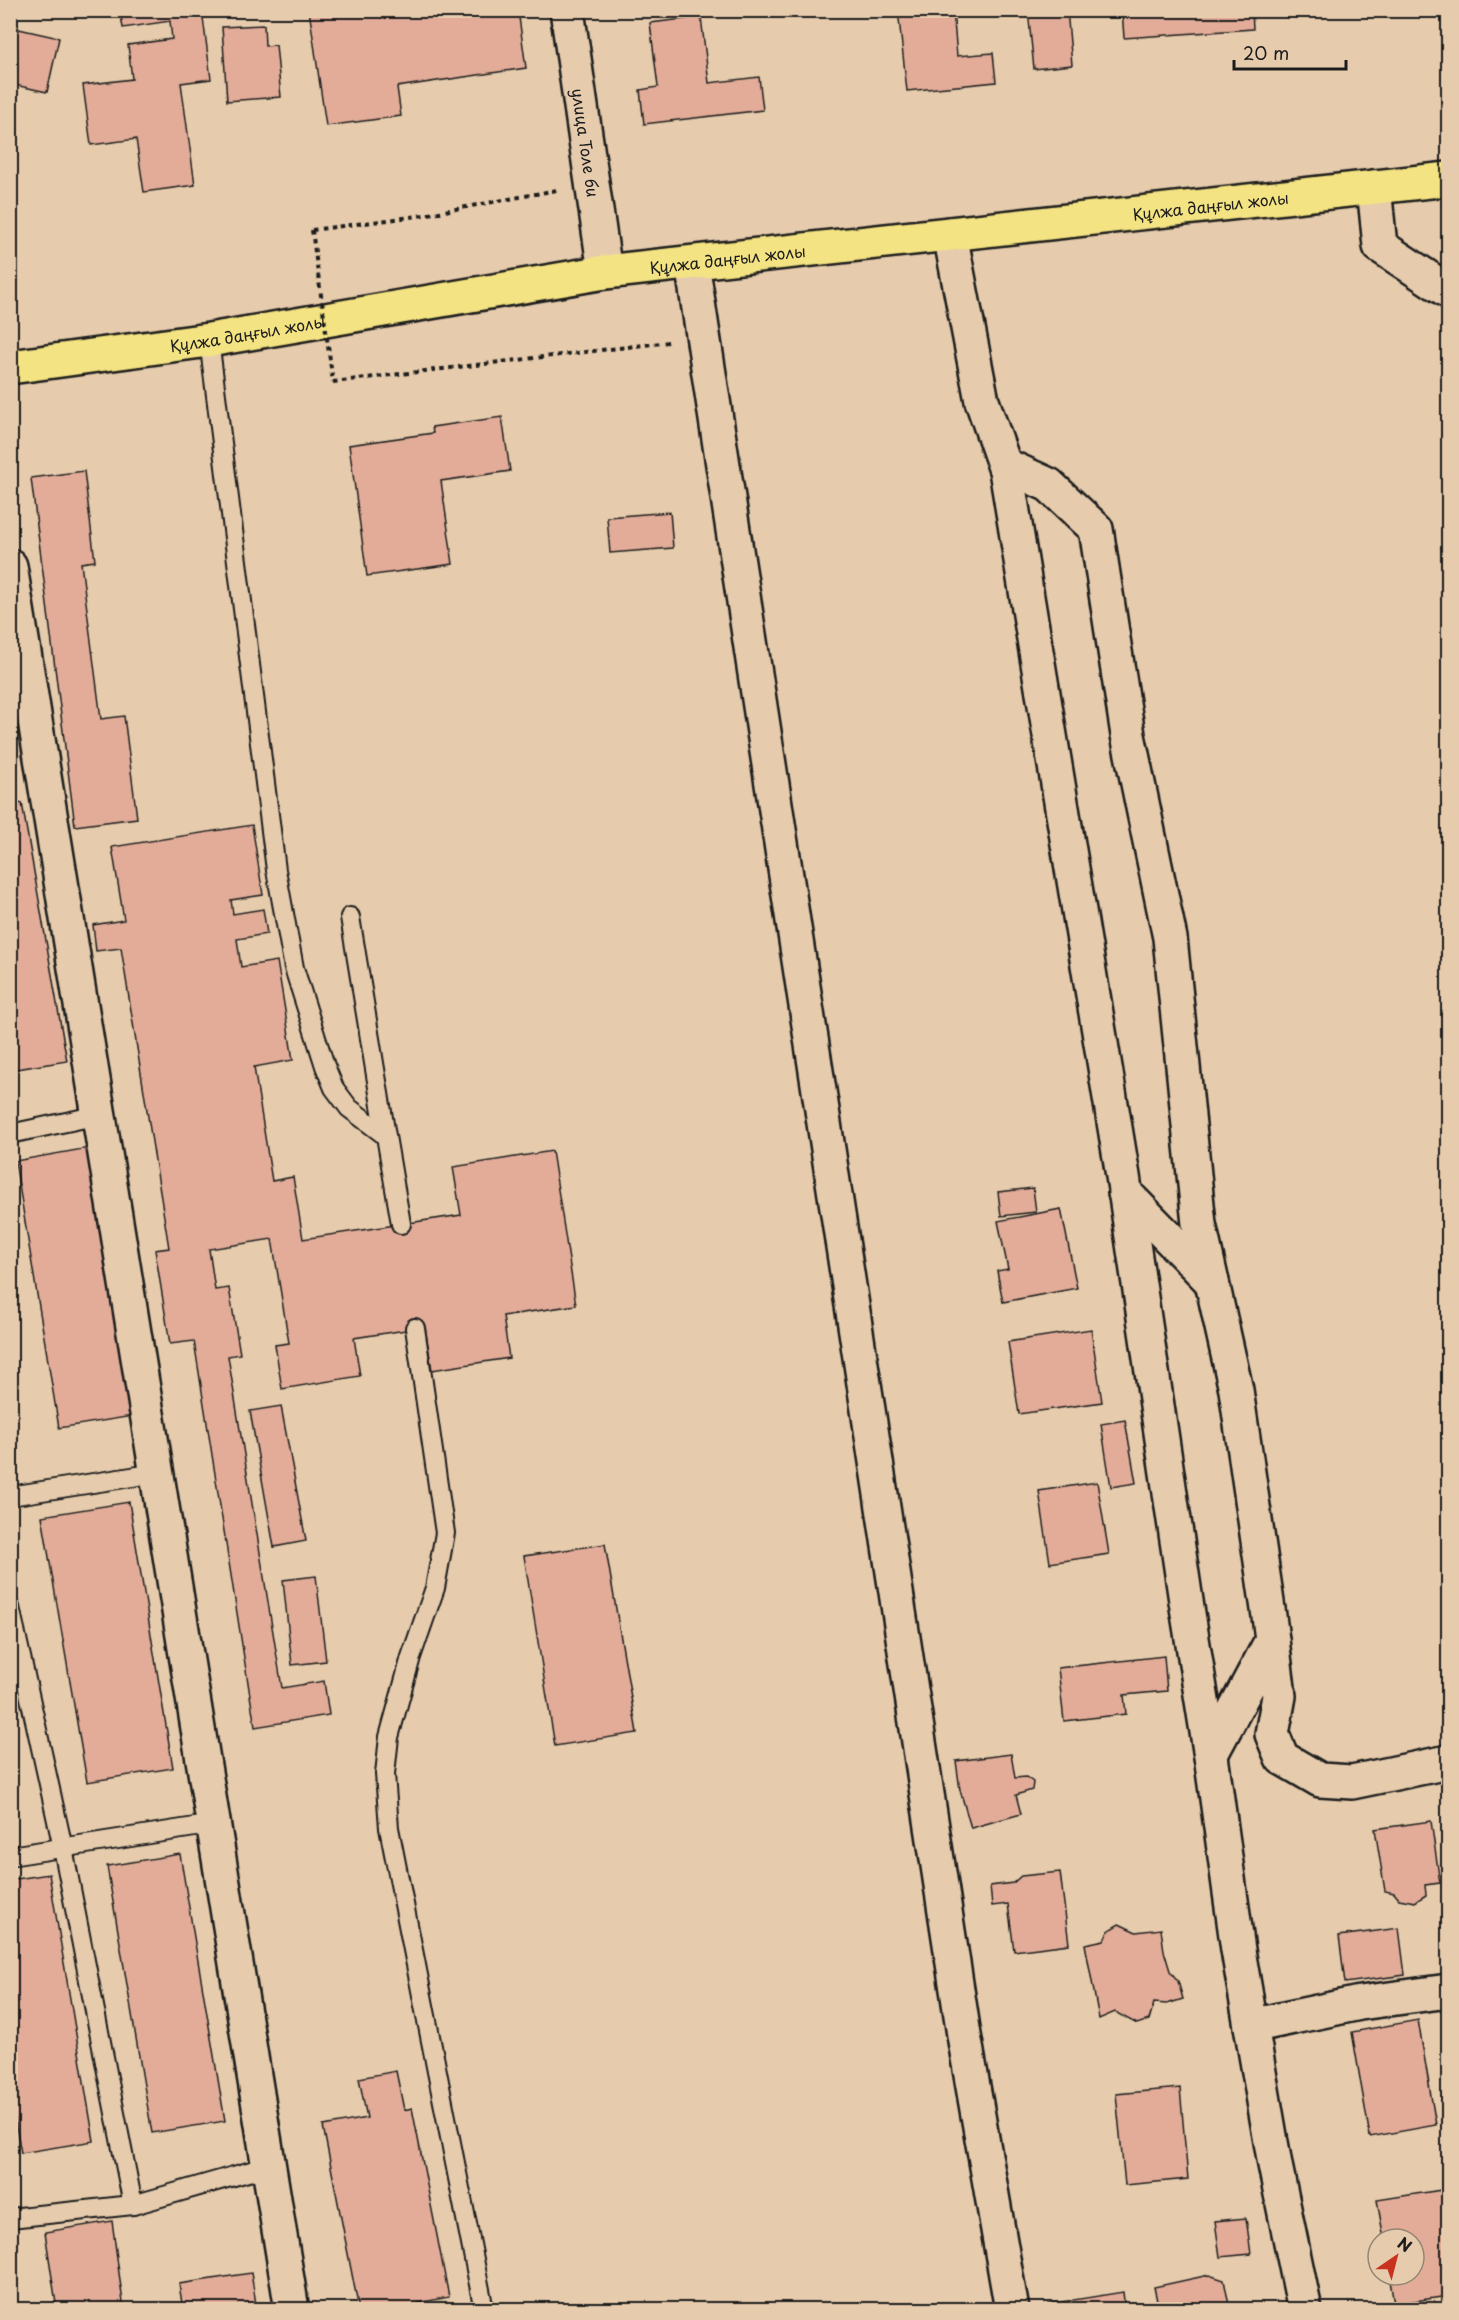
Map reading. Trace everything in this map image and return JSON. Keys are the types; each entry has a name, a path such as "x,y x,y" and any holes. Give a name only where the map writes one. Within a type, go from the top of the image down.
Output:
{"main road":[{"name":"Құлжа даңғыл жолы","path":"10,367 209,340 605,272 1449,179"}],"street":[{"name":"улица Толе би","path":"567,10 605,272"},
{"path":"1374,187 1380,246 1449,291"},
{"path":"950,234 982,401 1005,465 1125,1193 1211,1754 1238,1950 1275,2164 1305,2310"},
{"path":"692,263 964,2034 1012,2310"},
{"path":"1005,465 1049,485 1096,529 1128,735 1170,938 1199,1224 1236,1390 1272,1640 1278,1696 1272,1734 1282,1758 1320,1780 1352,1782 1449,1762"},
{"path":"10,566 292,2310"},
{"path":"1125,1193 1212,1282"},
{"path":"1211,1754 1272,1640"},
{"path":"1251,2026 1360,2003 1449,1991"}],"lane":[{"path":"209,340 276,870 294,968 334,1088 349,1108 386,1136"},
{"path":"350,917 401,1224"},
{"path":"10,1134 99,1115"},
{"path":"415,1328 445,1533 435,1588 411,1657 389,1737 385,1774 389,1828 484,2310"},
{"path":"10,1496 157,1473"},
{"path":"10,1607 63,1848 133,2205"},
{"path":"10,1856 214,1824"},
{"path":"10,2218 133,2205 269,2166"}],"path":[{"path":"592,184 418,216 312,230 333,382 703,338"}],"building":[{"path":"120,10 202,10 211,79 181,83 195,185 144,192 136,139 91,145 83,85 132,79 128,45 172,39 170,21 123,28"},
{"path":"309,10 518,10 526,68 397,87 401,116 326,126"},
{"path":"898,10 953,10 957,56 993,53 996,82 907,91"},
{"path":"1028,10 1067,10 1072,65 1034,69"},
{"path":"1122,10 1252,10 1253,29 1124,38"},
{"path":"1419,10 1448,10 1448,14 1420,17"},
{"path":"701,17 709,83 759,77 763,110 644,124 640,90 658,87 650,23"},
{"path":"264,25 265,46 276,45 281,97 227,101 222,27"},
{"path":"10,27 59,38 47,92 10,84"},
{"path":"502,417 510,471 441,481 453,564 367,576 349,445 433,433 432,427"},
{"path":"84,471 95,561 81,563 101,719 124,716 137,818 75,826 31,478"},
{"path":"670,512 673,548 610,553 607,517"},
{"path":"22,803 67,1061 10,1070 10,805"},
{"path":"252,825 263,895 231,900 233,914 263,909 267,934 237,939 241,967 277,961 293,1060 254,1067 272,1181 293,1177 303,1239 461,1215 453,1167 552,1151 576,1305 503,1316 509,1358 432,1370 425,1327 354,1338 360,1376 282,1389 275,1345 289,1343 272,1239 209,1249 215,1290 229,1288 240,1354 228,1356 282,1688 324,1681 329,1715 255,1727 194,1341 170,1344 155,1250 169,1248 121,948 96,951 93,925 124,920 112,847"},
{"path":"88,1148 133,1416 59,1428 15,1161"},
{"path":"1033,1188 1036,1212 1001,1216 998,1192"},
{"path":"1061,1209 1077,1288 1003,1302 997,1271 1008,1269 998,1221"},
{"path":"1091,1329 1102,1402 1019,1414 1008,1342"},
{"path":"10,1402 16,1438 10,1439"},
{"path":"281,1406 306,1541 274,1547 250,1411"},
{"path":"1125,1420 1136,1483 1111,1487 1101,1424"},
{"path":"1097,1482 1109,1554 1050,1563 1039,1491"},
{"path":"129,1502 173,1768 87,1782 42,1516"},
{"path":"605,1544 637,1733 555,1746 524,1556"},
{"path":"316,1576 326,1661 292,1665 283,1580"},
{"path":"1164,1656 1167,1691 1124,1695 1126,1714 1064,1721 1058,1668"},
{"path":"1011,1754 1015,1778 1026,1777 1033,1782 1032,1790 1016,1795 1021,1814 971,1828 960,1790 956,1761"},
{"path":"1431,1821 1440,1883 1425,1885 1426,1895 1415,1902 1399,1899 1394,1893 1385,1891 1375,1829"},
{"path":"180,1854 225,2121 152,2133 107,1866"},
{"path":"1060,1872 1069,1944 1014,1951 1008,1904 992,1906 990,1886 1013,1883 1021,1876"},
{"path":"49,1874 94,2141 21,2153 10,2093 10,1880"},
{"path":"1119,1924 1136,1932 1161,1929 1170,1971 1178,1981 1183,1999 1167,2004 1154,2003 1149,2020 1137,2024 1115,2012 1099,2019 1085,1944 1104,1940 1109,1930"},
{"path":"1399,1928 1405,1975 1345,1983 1339,1936"},
{"path":"1418,2020 1436,2125 1370,2137 1352,2032"},
{"path":"396,2071 404,2110 412,2108 449,2297 418,2303 420,2310 359,2310 323,2126 367,2118 359,2078"},
{"path":"1180,2088 1188,2179 1125,2185 1116,2094"},
{"path":"1448,2189 1448,2296 1394,2304 1391,2287 1426,2287 1426,2227 1382,2227 1377,2200"},
{"path":"1246,2218 1251,2254 1220,2257 1215,2221"},
{"path":"112,2221 124,2310 57,2310 45,2232"},
{"path":"251,2273 257,2310 183,2310 179,2284"},
{"path":"1209,2275 1224,2280 1230,2310 1159,2310 1154,2287"},
{"path":"1123,2292 1125,2310 1049,2310 1048,2304"}]}
